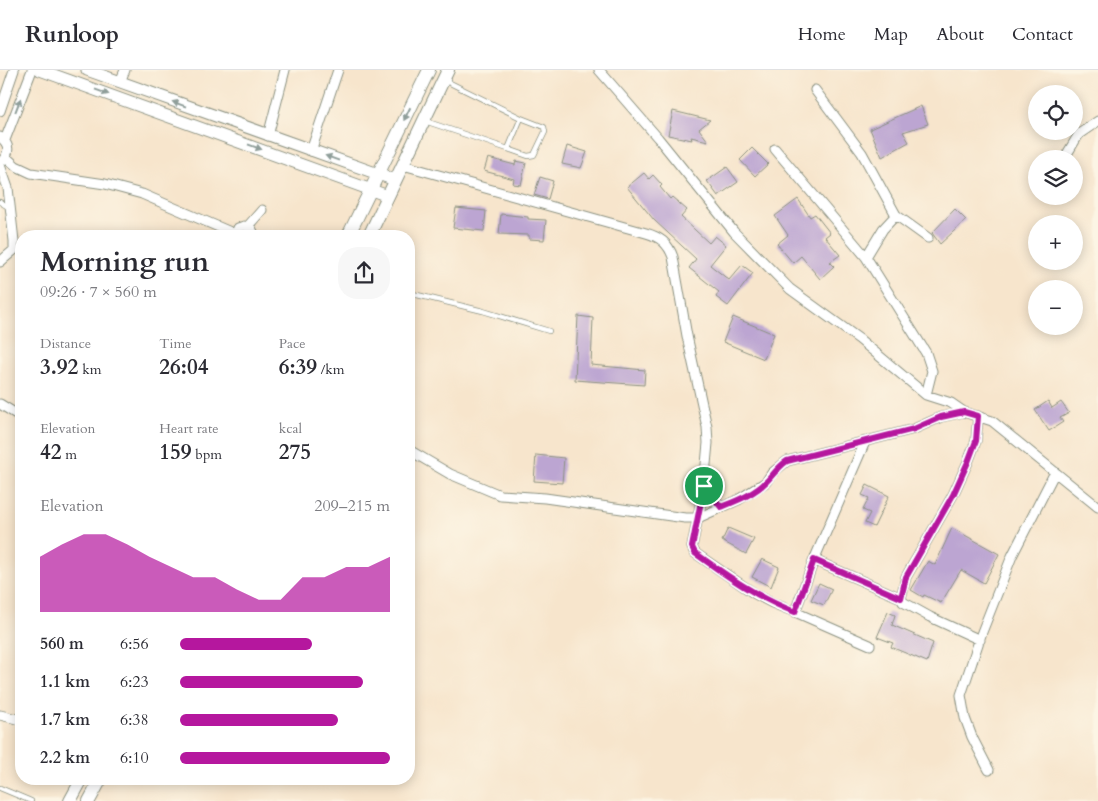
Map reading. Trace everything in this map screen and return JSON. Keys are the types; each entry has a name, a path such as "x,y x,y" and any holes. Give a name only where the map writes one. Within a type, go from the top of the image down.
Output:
{"main road":[{"path":"351,230 429,70"},
{"path":"372,230 446,75"},
{"path":"70,801 79,785"},
{"path":"89,801 98,785"}],"street":[{"path":"0,111 14,70"},
{"path":"15,237 2,161 8,148 2,138 32,70"},
{"path":"40,70 388,196"},
{"path":"87,70 395,180"},
{"path":"120,82 124,70"},
{"path":"268,136 285,70"},
{"path":"311,151 338,70"},
{"path":"599,70 658,138 734,232 790,289 859,339 926,395 951,403 964,412 992,422 1098,507"},
{"path":"815,90 862,153 896,215 928,238"},
{"path":"1069,150 1079,134 1098,121"},
{"path":"775,149 866,257 926,353 932,372 926,395"},
{"path":"2,161 31,173 105,184 142,194 224,230"},
{"path":"403,165 657,236 664,241 673,257 687,336 707,427 708,443 704,486 692,547 695,553 755,594 772,603 870,645"},
{"path":"248,226 262,210"},
{"path":"866,257 883,228 896,215"},
{"path":"238,230 241,226 248,226 253,230"},
{"path":"0,262 15,252"},
{"path":"0,404 15,413"},
{"path":"415,454 450,474 500,495 545,498 685,518 698,518 753,491 766,482 772,473 787,461 914,429 941,417 964,412"},
{"path":"901,598 906,577 953,495 968,462 976,441 978,416"},
{"path":"795,612 814,560 865,442"},
{"path":"989,770 972,737 962,705 961,695 1012,556 1055,472"},
{"path":"704,486 721,507"},
{"path":"814,560 901,598 903,602 930,617 980,640"},
{"path":"0,715 15,719"}],"lane":[{"path":"424,121 528,156 534,155 545,132 544,127 521,118 446,75"},
{"path":"508,149 521,118"},
{"path":"0,202 11,209"},
{"path":"415,294 549,331"},
{"path":"0,788 30,801"}],"building":[{"path":"921,106 928,124 903,132 909,142 882,157 870,129"},
{"path":"673,111 710,120 699,129 708,141 668,135"},
{"path":"567,146 587,152 581,168 562,164"},
{"path":"752,148 768,164 755,176 740,160"},
{"path":"488,158 515,165 516,161 526,163 521,185 513,184 514,179 484,171"},
{"path":"727,167 738,182 718,196 707,181"},
{"path":"644,173 649,179 653,175 662,185 660,187 670,199 672,197 687,210 681,217 709,243 715,236 726,245 710,265 729,280 742,265 753,273 728,306 716,297 719,292 689,268 696,259 654,220 627,187"},
{"path":"540,177 553,181 548,199 534,195"},
{"path":"798,199 810,217 815,214 830,233 825,237 840,255 830,262 834,266 820,279 801,256 793,263 777,244 788,235 775,216"},
{"path":"456,208 486,211 484,231 453,228"},
{"path":"955,209 966,220 940,244 932,233"},
{"path":"501,214 546,220 544,240 529,239 529,235 499,234"},
{"path":"578,316 593,318 591,365 645,370 644,385 575,380"},
{"path":"733,317 774,334 764,359 723,342"},
{"path":"1048,401 1052,408 1061,402 1069,413 1060,418 1063,422 1049,431 1035,410"},
{"path":"536,455 564,458 562,483 534,481"},
{"path":"867,485 889,496 874,527 865,523 870,513 863,510 869,498 862,495"},
{"path":"728,528 754,539 746,554 722,541"},
{"path":"952,528 999,554 984,583 961,570 941,603 924,595 923,597 911,590 928,561 935,565"},
{"path":"762,559 779,567 771,587 752,577"},
{"path":"819,583 832,589 824,605 811,600"},
{"path":"888,612 895,615 892,625 933,643 927,662 891,647 893,643 877,637"}],"route":[{"path":"964,412 978,416 976,441 968,462 953,495 906,577 901,598 814,560 795,612 755,594 695,553 692,547 704,486 711,492 721,507 738,500 766,482 772,473 787,461 914,429 941,417 964,412"}]}
